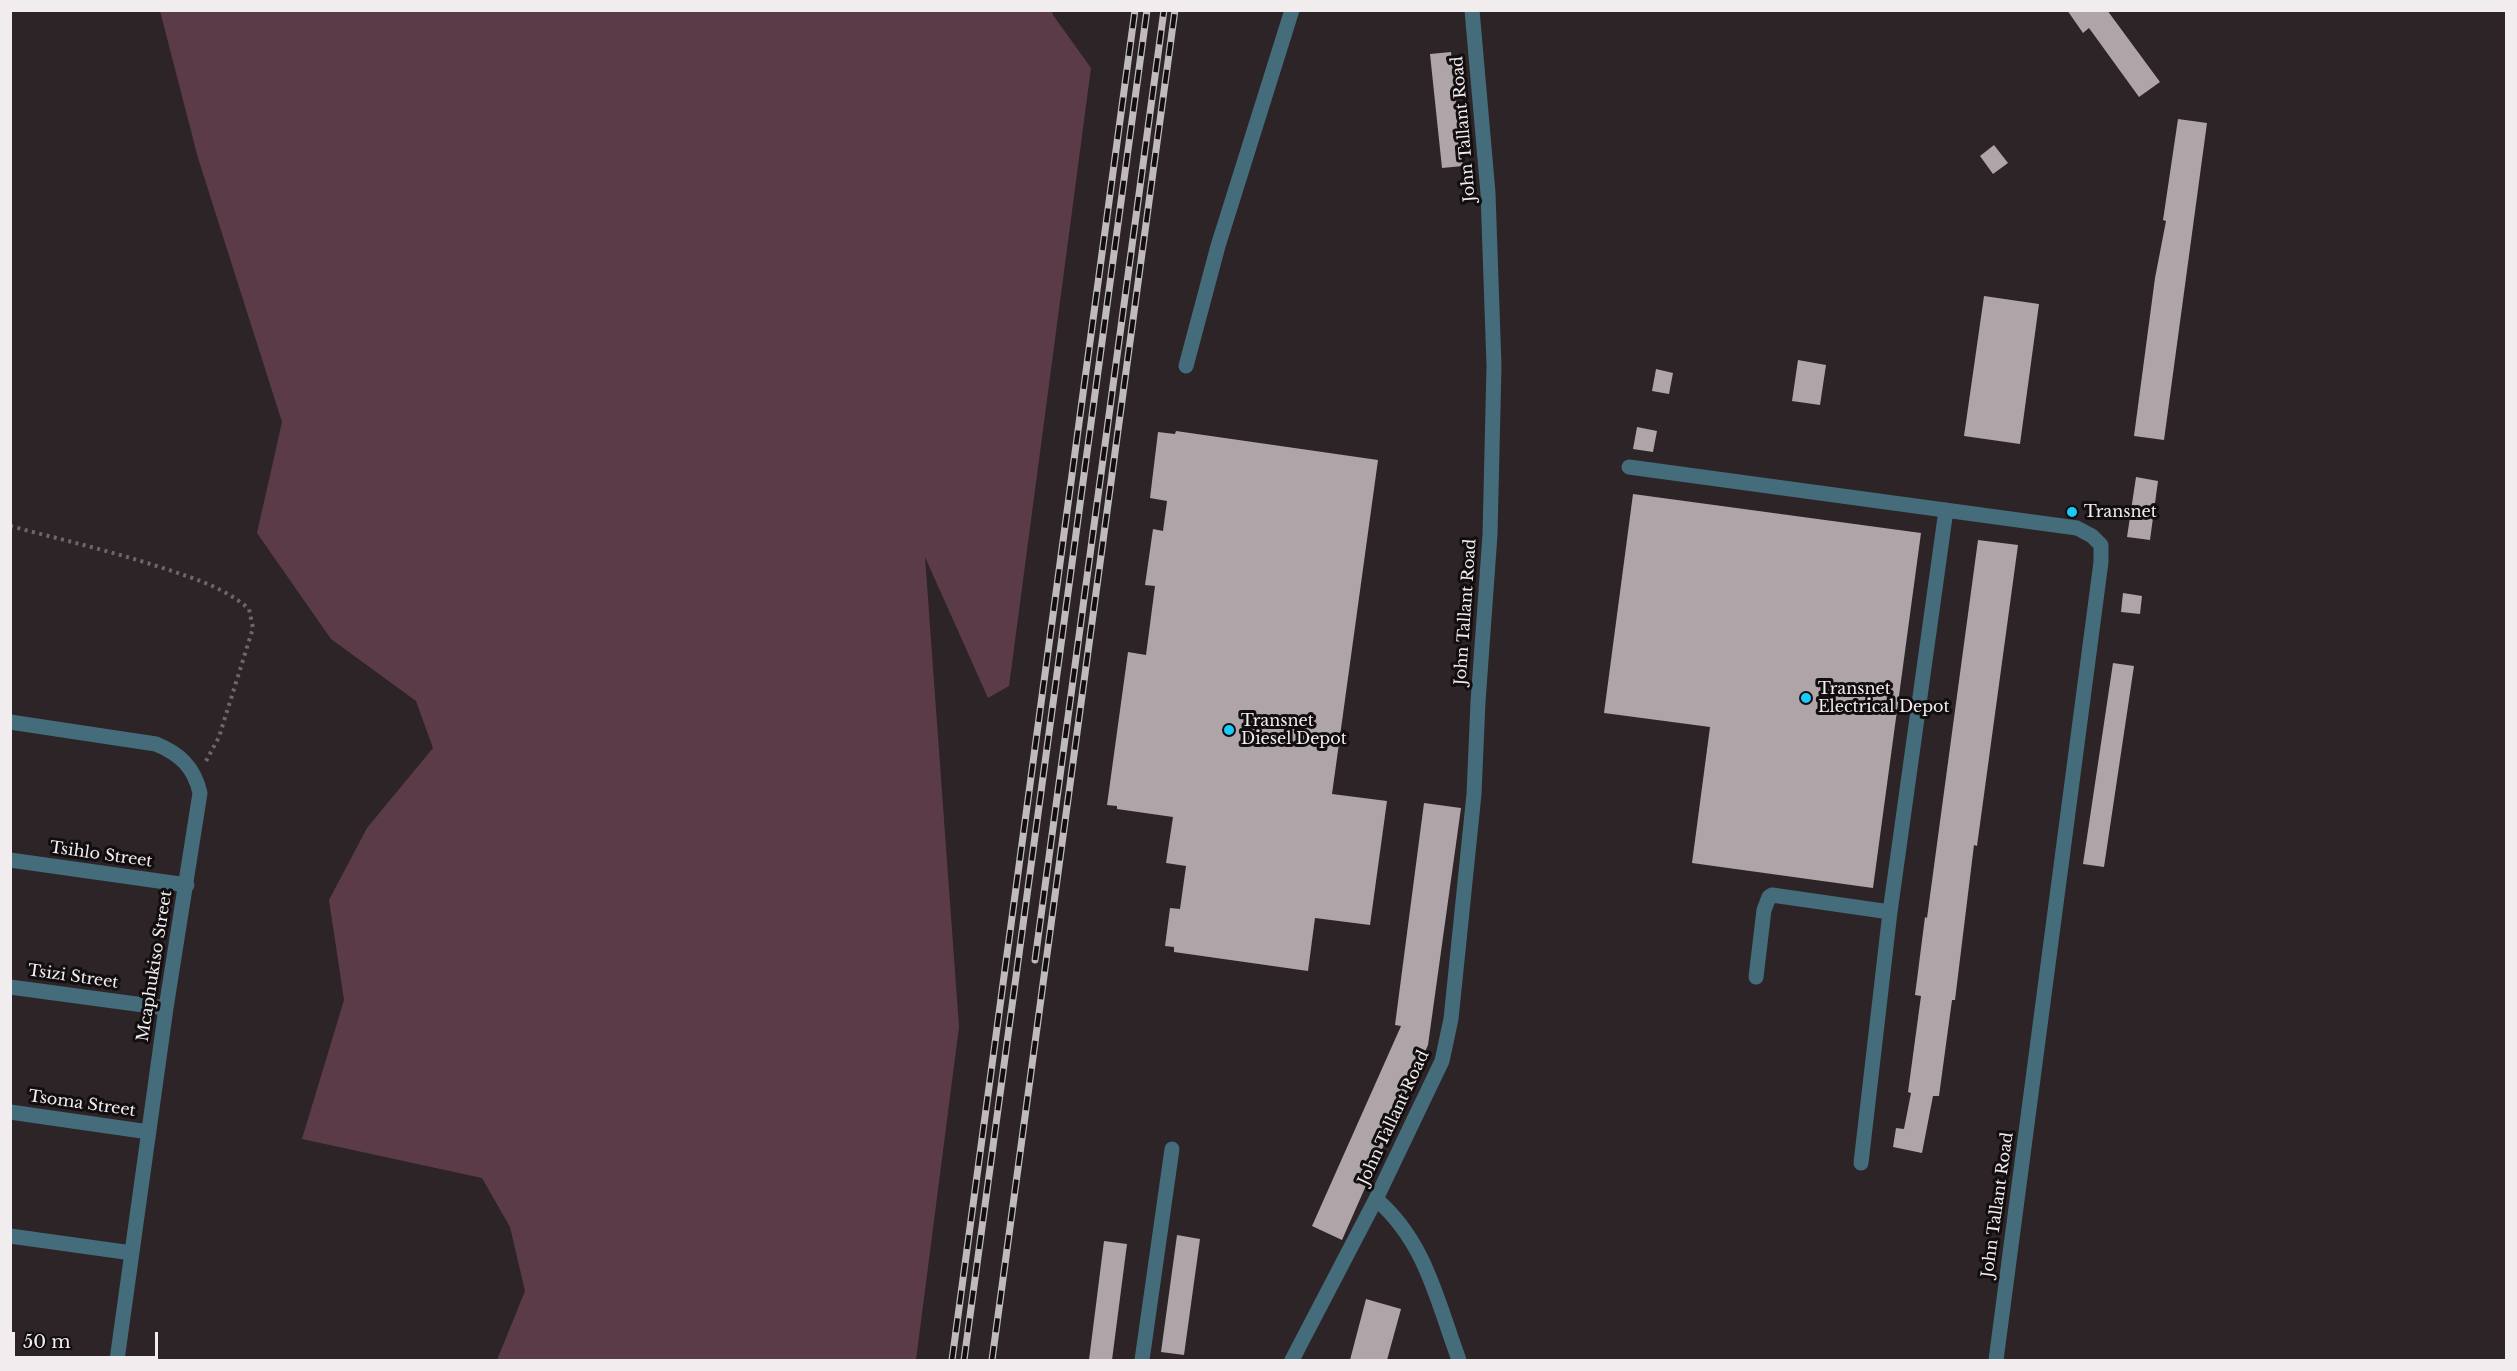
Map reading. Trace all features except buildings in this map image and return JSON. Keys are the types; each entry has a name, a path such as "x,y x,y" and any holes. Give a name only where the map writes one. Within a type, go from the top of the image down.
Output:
{"street":[{"path":"1186,366 1218,246 1292,10"},
{"name":"John Tallant Road","path":"1292,1360 1376,1199 1442,1061 1447,1041 1474,794 1490,535 1494,366 1488,193 1472,10"},
{"path":"1629,467 1946,510 1890,912 1861,1163"},
{"name":"John Tallant Road","path":"1946,510 2077,528 2092,536 2101,545 2101,562 1996,1360"},
{"path":"10,722 156,744 173,751 196,776"},
{"name":"Mcaphukiso Street","path":"117,1360 166,1008 199,808 200,793 196,776"},
{"name":"Tsihlo Street","path":"10,860 187,885"},
{"path":"1756,977 1764,910 1772,895 1890,912"},
{"name":"Tsizi Street","path":"10,987 166,1008"},
{"name":"Tsoma Street","path":"10,1112 149,1132"},
{"path":"1142,1360 1172,1149"},
{"name":"John Tallant Road","path":"1376,1199 1402,1224 1413,1241 1424,1263 1459,1360"},
{"path":"10,1236 132,1253"}],"path":[{"path":"10,526 131,557 205,582 227,593 249,609 253,628 234,690 219,737 211,755 196,776"}],"shaded area":[{"path":"160,11 1052,11 1091,68 1009,686 988,698 925,557 959,1027 916,1360 497,1360 525,1291 510,1227 482,1178 302,1139 344,1000 329,900 367,828 433,748 416,701 331,639 257,533 282,422 198,158"}],"railway":[{"path":"952,1360 1135,10"},
{"path":"964,1360 1147,10"},
{"path":"1035,960 1164,10"},
{"path":"992,1360 1175,10"}],"place":[{"name":"Transnet","path":"2072,512"},
{"name":"Transnet Electrical Depot","path":"1806,698"},
{"name":"Transnet Diesel Depot","path":"1229,730"}]}
